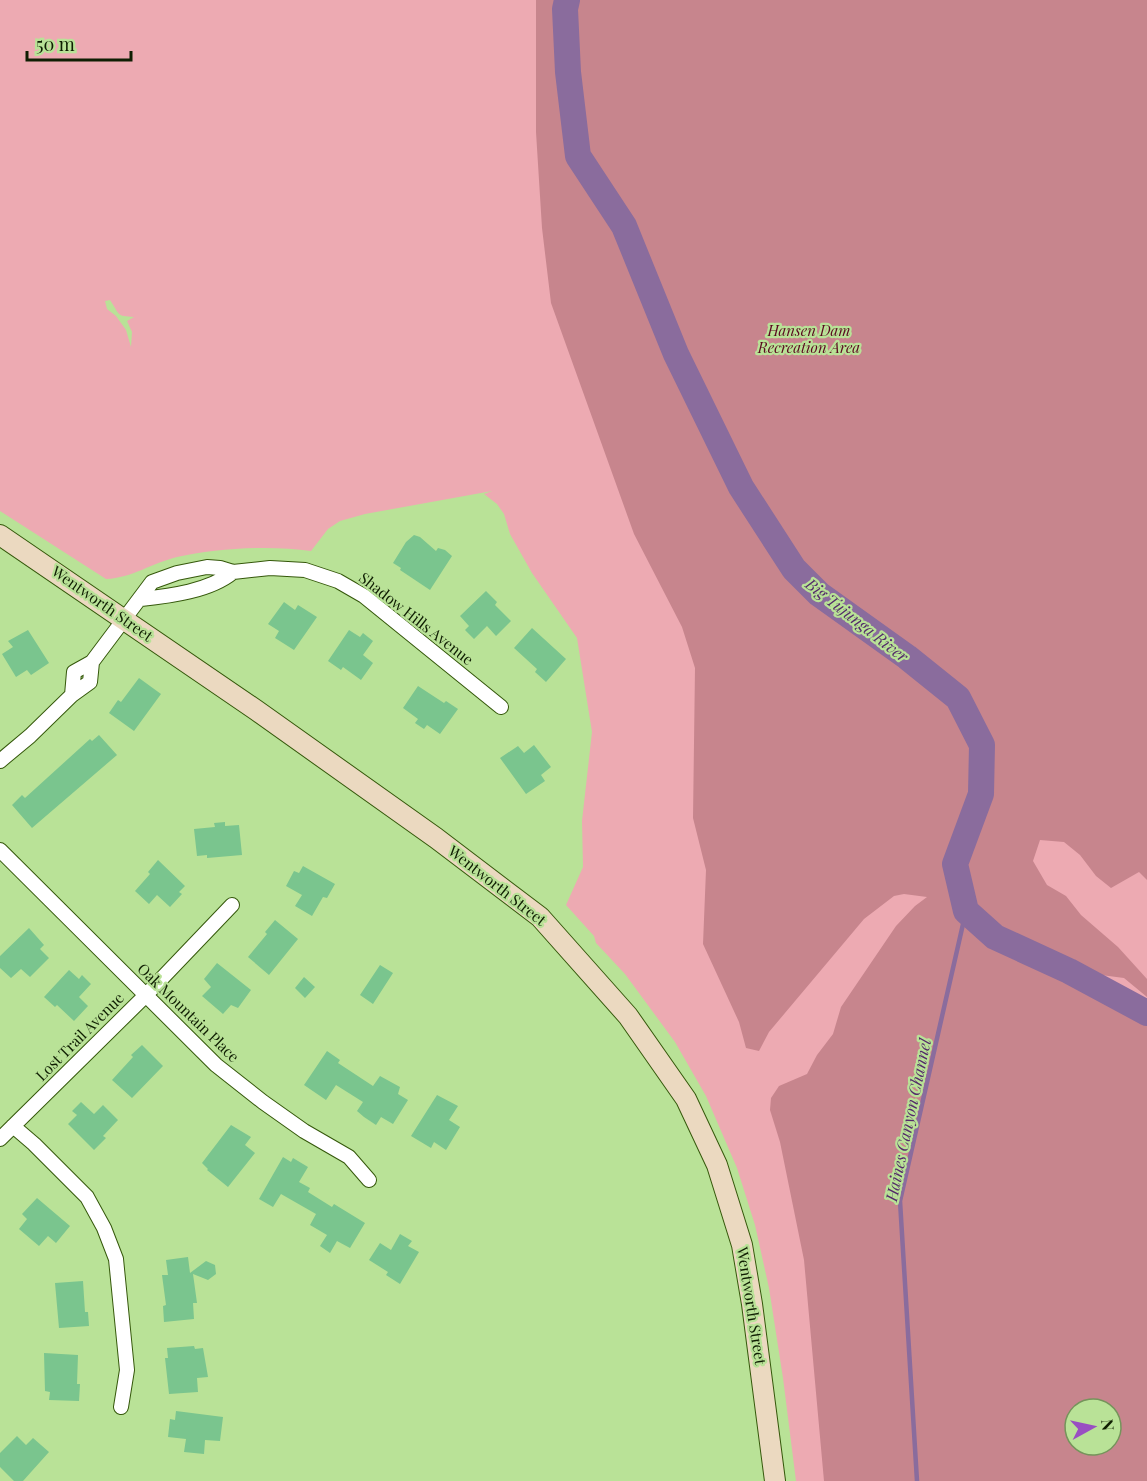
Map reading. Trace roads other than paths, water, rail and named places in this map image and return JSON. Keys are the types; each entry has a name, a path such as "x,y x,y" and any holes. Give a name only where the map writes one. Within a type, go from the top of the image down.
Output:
{"main road":[{"name":"Wentworth Street","path":"0,535 436,838 540,917 628,1016 686,1099 717,1165 742,1245 775,1481"}],"street":[{"name":"Shadow Hills Avenue","path":"0,761 30,736 72,695 90,682 92,662 152,582 207,567 233,572 270,568 305,570 338,581 364,596 501,707"},
{"path":"190,571 198,578 198,584 194,589"},
{"name":"Shadow Hills Avenue","path":"141,599 211,586 233,572"},
{"name":"Oak Mountain Place","path":"0,850 216,1065 262,1102 304,1131 349,1157 369,1180"},
{"name":"Lost Trail Avenue","path":"0,1139 145,996 232,905"},
{"path":"14,1126 87,1197 104,1228 116,1259 128,1370 121,1407"}],"waterway":[{"name":"Big Tujunga River","path":"567,0 565,9 568,72 578,156 624,226 676,354 741,487 794,569 819,594 907,657 958,698 982,745 981,794 955,864 966,911 995,937 1069,971 1147,1013"},
{"name":"Haines Canyon Channel","path":"917,1481 900,1201 966,911"}],"park label":[{"name":"Hansen Dam Recreation Area","path":"809,340"}]}
